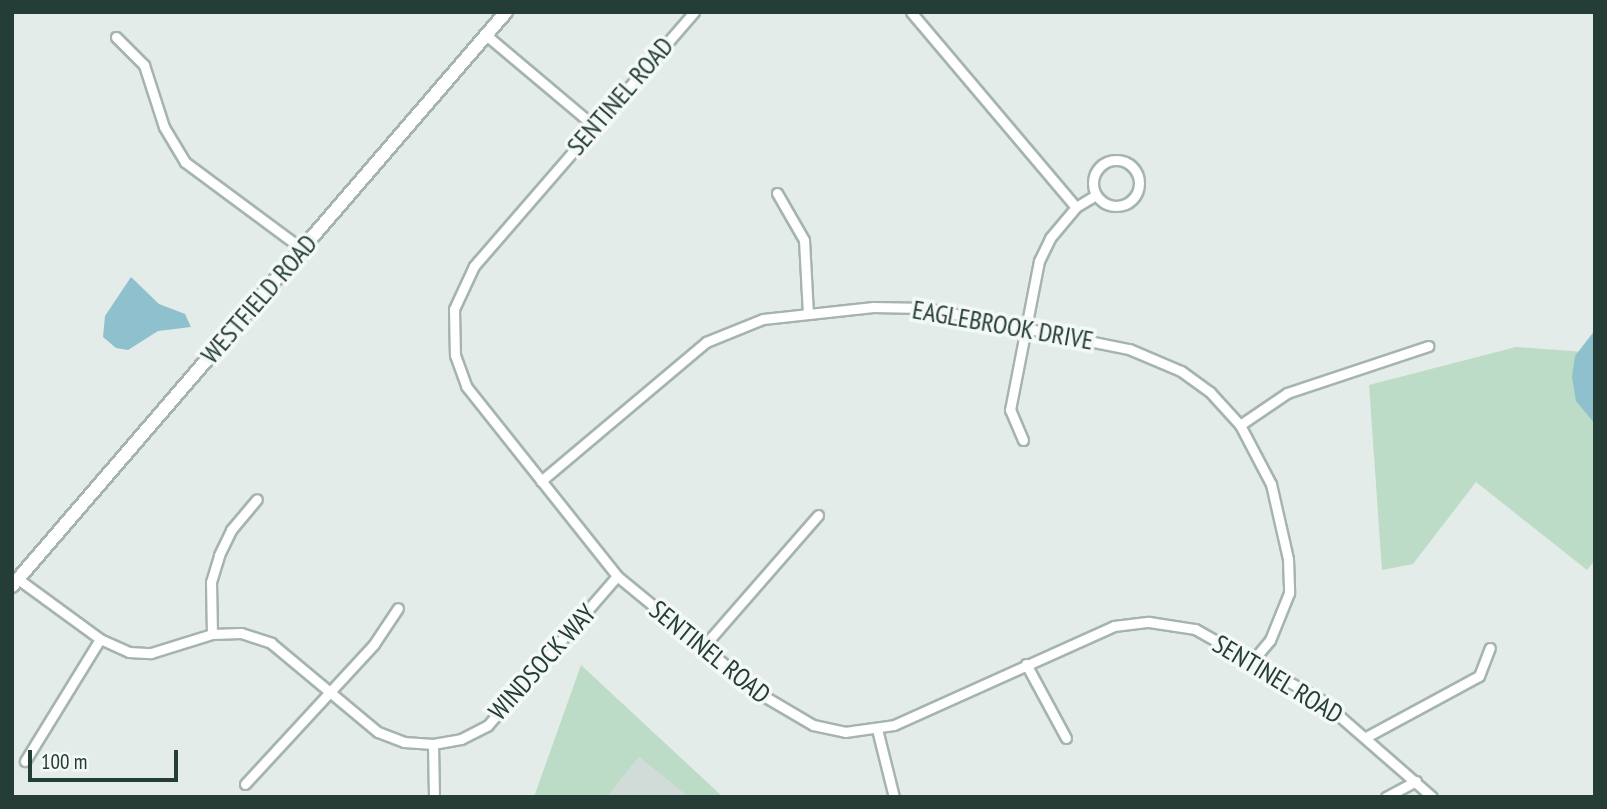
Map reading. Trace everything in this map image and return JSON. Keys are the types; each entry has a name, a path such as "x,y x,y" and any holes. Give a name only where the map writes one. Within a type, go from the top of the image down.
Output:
{"street":[{"name":"WESTFIELD ROAD","path":"15,583 506,12"},
{"name":"SENTINEL ROAD","path":"694,12 593,125 474,266 454,309 454,355 466,386 617,576 703,648 796,718 845,732 877,729 930,711 1096,632 1149,622 1195,629 1321,699 1368,736 1432,797"},
{"path":"911,12 1076,207"},
{"path":"486,35 593,125"},
{"path":"116,37 144,65 164,128 185,162 302,249"},
{"path":"1118,161 1136,172 1137,193 1127,203 1113,206 1096,195 1095,174 1105,164 1118,161"},
{"path":"777,192 804,240 808,313"},
{"path":"1023,440 1010,410 1023,325 1039,261 1050,238 1076,207 1096,195"},
{"name":"EAGLEBROOK DRIVE","path":"541,481 706,342 746,323 808,313 925,307 1023,325 1129,349 1164,362 1210,392 1240,425 1271,484 1288,559 1286,608 1270,640 1253,660"},
{"path":"1240,425 1287,393 1428,346"},
{"path":"212,634 211,582 219,555 231,530 257,499"},
{"path":"703,648 817,515"},
{"name":"WINDSOCK WAY","path":"15,583 100,639 129,652 150,653 212,634 242,633 271,643 378,732 404,741 433,744 461,738 488,725 617,576"},
{"path":"245,784 330,694 398,608"},
{"path":"25,761 100,639"},
{"path":"1368,736 1479,676 1490,648"},
{"path":"1026,664 1066,738"},
{"path":"877,729 894,797"},
{"path":"433,744 434,797"},
{"path":"1386,797 1416,781"}],"shaded area":[{"path":"639,757 690,797 607,797"}],"green space":[{"path":"1595,342 1595,560 1587,570 1476,482 1413,564 1382,570 1369,385 1516,347 1585,352"},
{"path":"581,665 723,797 689,797 639,757 607,797 534,797"}],"water":[{"path":"131,277 159,304 185,314 191,327 158,331 128,350 116,348 103,337 105,316"},
{"path":"1595,330 1595,424 1576,401 1572,377 1575,356"}]}
